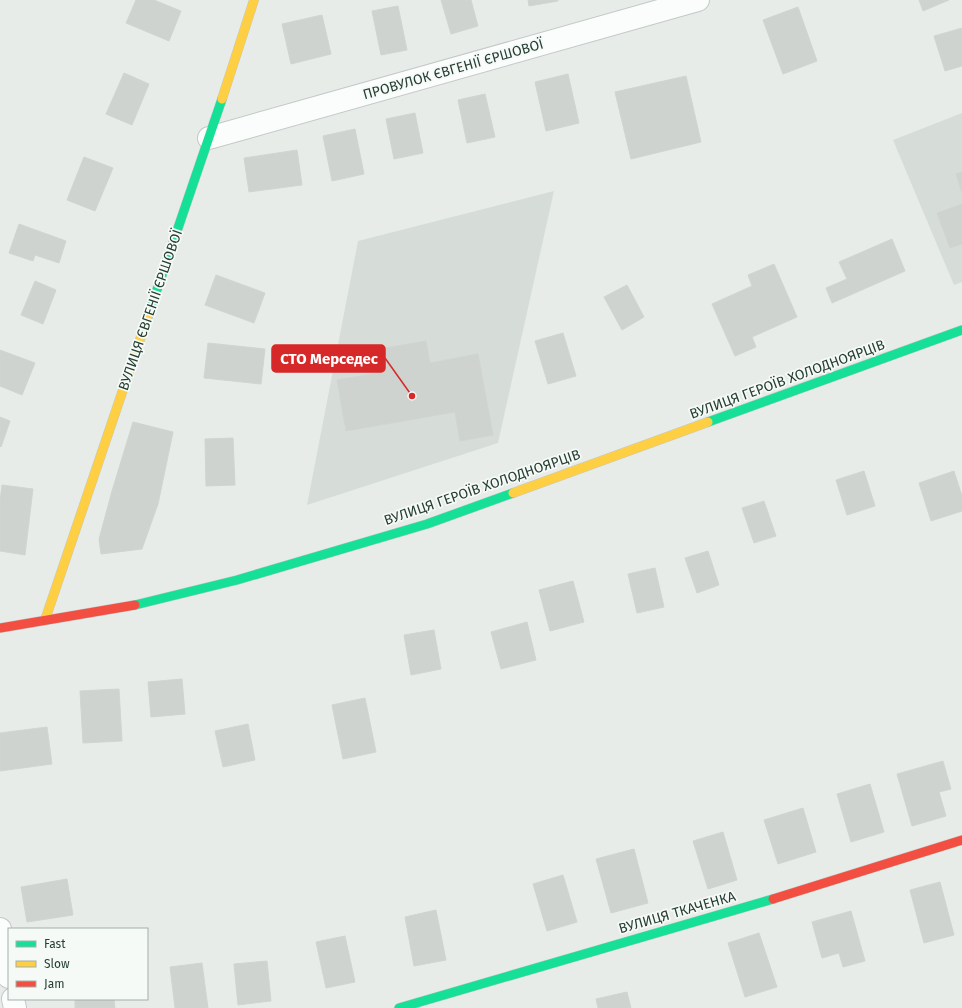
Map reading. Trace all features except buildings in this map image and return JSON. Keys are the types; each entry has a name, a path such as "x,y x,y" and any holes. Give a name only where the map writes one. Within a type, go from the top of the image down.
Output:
{"street":[{"name":"ВУЛИЦЯ ЄВГЕНІЇ ЄРШОВОЇ","path":"45,620 209,138 254,0"},
{"name":"ПРОВУЛОК ЄВГЕНІЇ ЄРШОВОЇ","path":"209,138 698,0"},
{"name":"ВУЛИЦЯ ГЕРОЇВ ХОЛОДНОЯРЦІВ","path":"0,628 148,603 237,580 427,524 962,330"},
{"name":"ВУЛИЦЯ ТКАЧЕНКА","path":"399,1008 808,889 962,840"},
{"path":"0,929 8,972"}],"shaded area":[{"path":"962,113 962,282 954,285 893,140"},
{"path":"554,191 498,443 307,505 358,241"}],"traffic: fast":[{"path":"148,316 222,99"},
{"path":"708,422 962,330"},
{"path":"135,605 237,580 427,524 513,493"},
{"path":"399,1008 773,899"}],"traffic: slow":[{"path":"222,99 254,0"},
{"path":"45,620 148,316"},
{"path":"513,493 708,422"}],"traffic: jam":[{"path":"0,628 135,605"},
{"path":"773,899 962,840"}],"place":[{"name":"СТО Мерседес","path":"412,396"}]}
